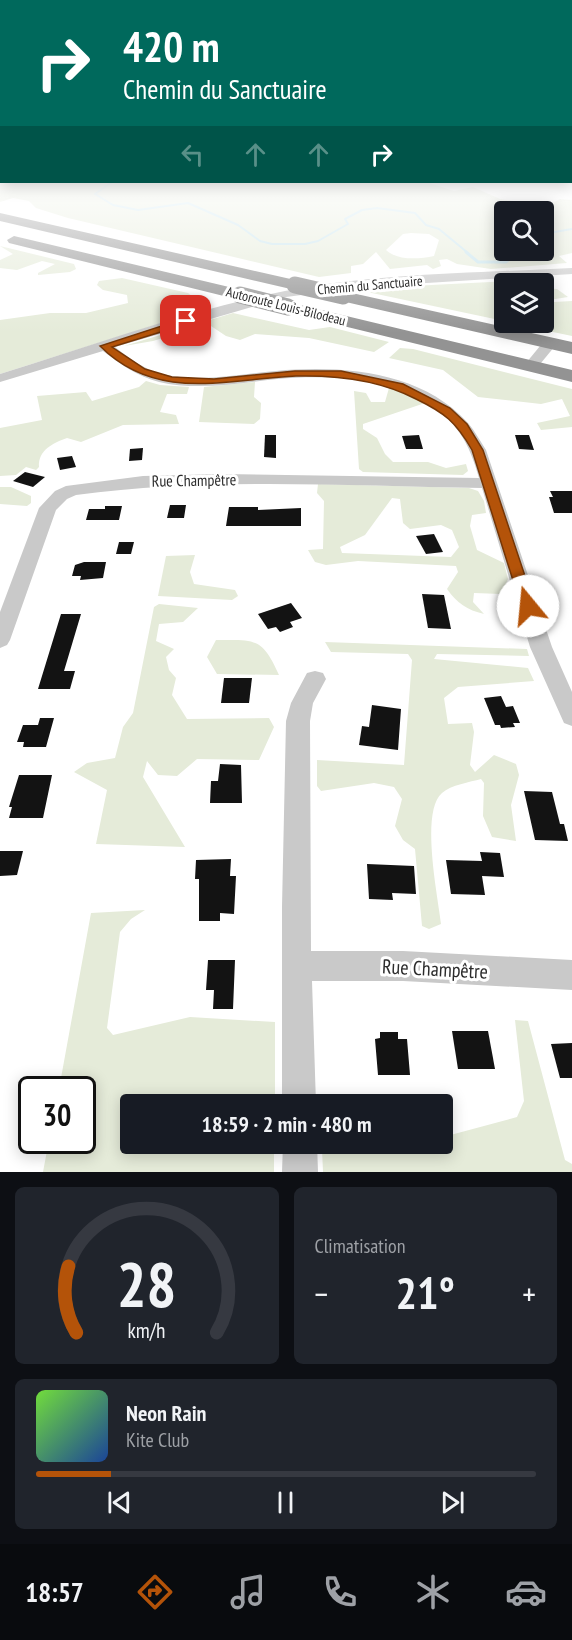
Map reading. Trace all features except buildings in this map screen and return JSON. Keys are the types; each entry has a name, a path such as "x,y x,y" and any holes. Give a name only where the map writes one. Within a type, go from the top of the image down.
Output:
{"highway":[{"name":"Autoroute Louis-Bilodeau","path":"29,224 572,348"},
{"name":"Autoroute Louis-Bilodeau","path":"0,237 572,376"}],"street":[{"name":"Chemin du Sanctuaire","path":"0,378 233,307 301,291 363,284 572,271"},
{"path":"531,366 550,344"},
{"path":"105,346 144,372 182,381 214,382 288,374 326,373 371,378 399,386 436,403 456,418 474,442 541,647 572,717"},
{"name":"Rue Champêtre","path":"0,640 48,508 72,490 103,484 172,479 489,483"},
{"path":"299,1094 298,721 302,703 315,679"},
{"name":"Rue Champêtre","path":"297,966 403,966 572,975"},
{"path":"300,1154 300,1172"}],"green space":[{"path":"92,224 494,224 494,261 554,261 554,224 572,224 572,253 559,256 567,263 491,269 457,264 447,259 439,260 441,266 433,269 427,265 390,269 376,252 363,264 351,266 351,273 319,277","holes":["403,234 429,234 439,240 434,256 403,258 386,250"]},
{"path":"0,246 74,264 76,269 70,272 38,275 55,264 42,261 17,270 0,268 0,260 13,254"},
{"path":"122,278 188,293 193,297 196,312 0,374 0,320 50,313 86,313 128,303 127,295 103,290 97,285 99,281"},
{"path":"494,282 494,319 353,289"},
{"path":"554,289 557,289 568,297 554,299"},
{"path":"572,301 572,336 554,332 554,302"},
{"path":"233,313 309,330 330,327 389,342 374,352 309,338 255,334 240,340 226,336 208,324 153,341 124,346"},
{"path":"400,348 413,349 572,389 572,427 541,430 537,423 570,416 562,399 541,404 478,397 443,370 389,358"},
{"path":"146,381 160,385 189,387 187,394 167,394 160,412 176,415 179,424 123,425 81,442 67,438 52,445 44,452 36,470 26,467 16,475 0,476 0,428 42,420 37,396 86,392 92,401 139,387"},
{"path":"255,382 254,397 261,403 260,419 254,424 199,422 204,387"},
{"path":"389,388 405,392 425,403 363,424 363,429 377,438 385,454 393,462 428,462 446,468 466,464 468,471 463,475 363,472 359,469 354,391 366,393 371,402 385,402"},
{"path":"318,484 469,488 478,491 484,501 486,513 472,515 470,526 477,550 504,563 508,579 501,594 474,593 473,602 484,614 463,605 447,589 458,572 456,566 358,561 326,565 315,562 308,550 323,549 324,501 317,493","holes":["392,498 400,499 403,523 410,529 441,525 452,530 459,547 451,557 342,553 340,547 365,535"]},
{"path":"0,487 11,487 31,496 31,503 27,506 0,504"},
{"path":"195,555 190,572 194,584 235,590 238,596 232,600 158,596 166,556"},
{"path":"159,604 198,608 183,622 159,624 156,641 174,649 166,657 169,670 176,678 172,695 187,719 269,718 274,727 259,760 197,759 177,776 158,775 147,761 143,777 185,847 96,844 107,790 74,772 87,763 115,758 123,727 133,713 154,607"},
{"path":"216,640 256,643 262,647 279,675 217,674 207,657"},
{"path":"325,642 527,649 529,656 437,654 434,659 528,668 534,681 458,687 444,698 448,724 472,723 474,732 470,765 475,772 494,755 516,764 519,775 511,805 516,841 492,837 483,816 484,783 481,779 455,786 442,793 436,803 432,818 431,835 441,924 429,929 422,926 415,849 403,840 395,826 402,799 394,787 374,783 321,791 317,786 317,760 404,765 412,660 408,654 331,652"},
{"path":"145,910 131,919 120,932 107,1028 113,1035 190,1017 275,1022 275,1094 120,1094 120,1154 274,1154 274,1172 43,1172 46,1154 96,1154 96,1076 61,1076 91,913"},
{"path":"515,1020 528,1021 565,1160 572,1164 572,1172 323,1172 322,1154 453,1154 453,1134 517,1117 524,1101"}],"waterway":[{"path":"235,224 260,241 272,244 305,244 318,241 348,224"},
{"path":"425,224 439,229 468,253"},
{"path":"554,232 572,229"},
{"path":"466,252 478,262 507,261"}],"route":[{"path":"186,321 105,346 142,371 171,380 214,382 295,374 341,374 371,378 399,386 447,410 463,426 478,450 528,606"}]}
